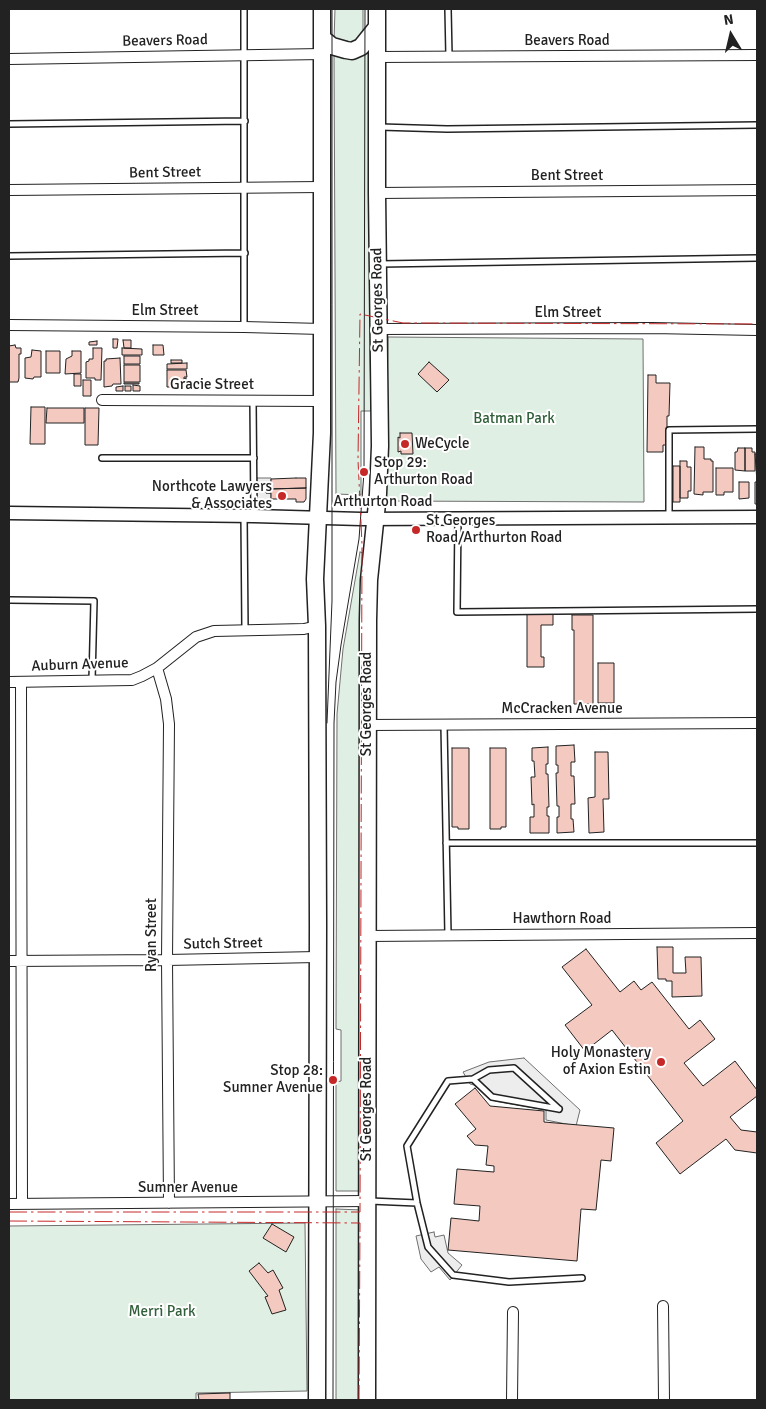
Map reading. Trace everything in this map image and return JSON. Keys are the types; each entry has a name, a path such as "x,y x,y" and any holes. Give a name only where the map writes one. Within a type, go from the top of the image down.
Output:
{"highway":[{"path":"317,1400 317,626 315,579 322,401 322,9"},
{"name":"St Georges Road","path":"367,1400 367,725 369,580 378,494 380,446 377,264 377,9"},
{"path":"322,46 332,46 346,50 361,47 377,27"}],"street":[{"name":"Beavers Road","path":"9,59 244,55 322,46"},
{"name":"Beavers Road","path":"377,57 757,54"},
{"name":"Bent Street","path":"9,190 321,186"},
{"name":"Bent Street","path":"377,193 757,190"},
{"name":"Elm Street","path":"9,325 322,329"},
{"name":"Elm Street","path":"378,329 652,328 757,330"},
{"name":"Gracie Street","path":"102,400 322,401"},
{"name":"Arthurton Road","path":"9,514 375,518 757,517"},
{"name":"Auburn Avenue","path":"9,682 132,680 157,668 196,637 214,631 304,629 317,626"},
{"name":"Ryan Street","path":"157,668 166,699 169,724 167,960 169,1203"},
{"path":"21,682 22,1204"},
{"name":"McCracken Avenue","path":"367,725 757,723"},
{"name":"Hawthorn Road","path":"367,936 757,933"},
{"name":"Sutch Street","path":"9,961 317,957"},
{"name":"Sumner Avenue","path":"9,1204 367,1201"},
{"path":"663,1306 664,1400"},
{"path":"512,1400 513,1312"}],"lane":[{"path":"244,9 244,327"},
{"path":"448,9 449,56"},
{"path":"9,124 245,121"},
{"path":"377,127 447,129 757,125"},
{"path":"9,256 245,253"},
{"path":"377,264 757,258"},
{"path":"245,630 249,516 254,458 253,401"},
{"path":"669,517 669,430 757,429"},
{"path":"102,458 254,458"},
{"path":"458,518 457,612 757,609"},
{"path":"9,600 94,601 92,681"},
{"path":"444,725 448,935"},
{"path":"446,842 757,843"},
{"path":"473,1079 492,1097 559,1109 514,1068 489,1070 473,1079 448,1082 407,1146 417,1203 428,1247 454,1275 509,1282 582,1278"},
{"path":"367,1201 417,1203"}],"green space":[{"path":"335,9 363,9 363,38 356,44 334,42"},
{"path":"370,47 373,328 370,350 371,411 361,411 361,495 336,494 334,53"},
{"name":"Batman Park","path":"388,337 643,339 644,502 385,501"},
{"path":"360,552 363,553 362,1191 336,1191 336,1082 341,1081 341,1030 336,1029 337,714 343,649"},
{"path":"336,1209 362,1210 362,1400 336,1400"},
{"name":"Merri Park","path":"305,1223 307,1391 196,1393 196,1400 9,1400 9,1226"}],"shaded area":[{"path":"257,478 271,478 271,489 266,489 266,493 271,493 271,502 256,502"},
{"path":"524,1058 580,1110 576,1126 546,1120 546,1110 495,1101 470,1084 463,1072 489,1062"},
{"path":"434,1232 435,1237 444,1235 448,1253 462,1265 450,1280 439,1267 431,1272 421,1259 416,1236"}],"building":[{"path":"113,339 118,339 117,348 113,348"},
{"path":"123,340 131,340 131,348 124,348"},
{"path":"97,341 97,345 89,345 89,342"},
{"path":"15,345 16,348 21,348 21,354 19,354 19,378 18,382 9,382 9,346"},
{"path":"153,345 163,345 164,355 153,355"},
{"path":"93,348 102,348 101,380 86,378 86,362 89,359 93,359"},
{"path":"122,348 142,349 142,355 122,355"},
{"path":"32,350 41,351 41,377 34,377 33,379 25,378 25,358 31,357"},
{"path":"46,351 60,351 60,373 46,373"},
{"path":"72,351 81,351 81,373 65,374 66,359 72,356"},
{"path":"124,356 140,356 140,364 124,364"},
{"path":"120,358 121,384 104,387 104,361 106,359"},
{"path":"171,360 182,360 182,363 171,363"},
{"path":"429,362 449,380 437,392 418,374"},
{"path":"187,363 187,369 167,369 167,364"},
{"path":"124,365 140,365 140,382 124,382"},
{"path":"167,370 186,370 187,377 184,377 184,384 174,384 174,387 167,387"},
{"path":"74,374 81,374 81,386 74,386"},
{"path":"648,375 656,375 656,383 670,383 667,445 663,445 663,452 647,452"},
{"path":"186,378 186,386 175,386 175,384 184,384 184,379"},
{"path":"83,380 91,380 91,396 83,396"},
{"path":"133,385 140,386 140,391 133,391"},
{"path":"123,386 123,391 116,391 116,387"},
{"path":"125,386 131,386 131,391 125,391"},
{"path":"31,407 45,407 45,444 30,444"},
{"path":"47,408 84,408 84,423 46,423"},
{"path":"85,408 99,408 98,445 85,445"},
{"path":"400,433 412,433 413,454 401,454 401,451 398,452 398,437 400,438"},
{"path":"695,447 704,447 704,459 711,459 713,461 713,492 703,492 703,495 694,494"},
{"path":"738,448 745,448 745,471 735,470 735,452 737,452"},
{"path":"745,448 752,448 752,452 755,452 755,471 745,471"},
{"path":"755,454 757,454 757,482"},
{"path":"680,461 687,461 687,467 691,467 691,491 688,491 688,498 680,498"},
{"path":"673,466 680,466 680,502 673,502"},
{"path":"716,468 733,468 733,492 724,492 724,495 716,495"},
{"path":"306,478 306,488 271,489 271,479"},
{"path":"739,482 749,482 749,498 739,499"},
{"path":"755,482 757,482 757,504 755,504"},
{"path":"306,488 306,499 304,502 296,502 296,499 271,499 271,493 266,493 266,489"},
{"path":"527,613 553,613 553,625 541,625 541,657 544,657 544,667 527,667"},
{"path":"572,615 593,615 593,704 574,704 574,630 572,630"},
{"path":"598,663 614,663 614,703 598,703"},
{"path":"574,745 575,762 571,762 571,776 574,776 575,804 571,804 571,819 573,819 574,832 557,833 559,806 557,806 556,773 558,773 558,765 556,765 556,746"},
{"path":"548,747 546,774 548,774 549,807 547,807 547,816 549,816 549,833 530,833 530,817 534,817 531,777 535,777 532,748"},
{"path":"452,748 469,748 469,829 452,827"},
{"path":"490,748 506,748 506,827 501,827 501,829 490,829"},
{"path":"595,752 608,752 609,799 603,799 604,832 589,833 588,798 595,797"},
{"path":"657,947 673,947 673,973 686,973 685,957 701,957 702,996 672,997 672,981 658,979"},
{"name":"Holy Monastery of Axion Estin","path":"586,949 620,992 634,981 641,990 652,982 689,1029 700,1020 715,1039 684,1063 703,1086 735,1061 757,1090 757,1096 730,1117 741,1130 757,1132 757,1153 735,1150 726,1139 680,1174 656,1143 683,1121 612,1030 585,1051 565,1025 592,1005 562,967"},
{"path":"475,1088 490,1106 544,1111 544,1122 614,1128 611,1161 601,1160 596,1210 581,1209 577,1261 448,1250 451,1218 479,1221 480,1206 454,1204 457,1169 494,1172 494,1166 486,1165 488,1146 475,1145 467,1136 476,1129 455,1104"},
{"path":"272,1224 294,1237 286,1252 263,1238"},
{"path":"259,1263 268,1273 273,1270 283,1288 279,1290 286,1310 272,1314 265,1297 268,1296 249,1271"},
{"path":"230,1393 230,1400 199,1400 198,1394"}],"tram line":[{"path":"327,723 332,601 332,9"},
{"path":"333,1400 334,723 336,682 341,645 359,539 364,472 365,9"}],"power":[{"path":"9,1212 360,1212 362,544 358,460 360,314 403,323 757,324"},
{"path":"9,1221 360,1223 359,1400"}],"place":[{"name":"WeCycle","path":"405,444"},
{"name":"Stop 29: Arthurton Road","path":"364,472"},
{"name":"Northcote Lawyers & Associates","path":"282,496"},
{"name":"St Georges Road/Arthurton Road","path":"416,530"},
{"name":"Holy Monastery of Axion Estin","path":"661,1062"},
{"name":"Stop 28: Sumner Avenue","path":"333,1080"}]}
